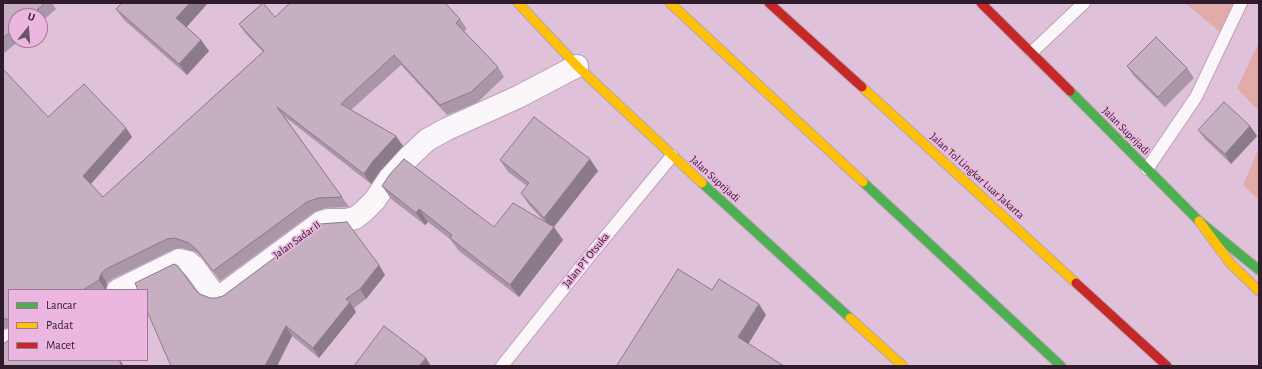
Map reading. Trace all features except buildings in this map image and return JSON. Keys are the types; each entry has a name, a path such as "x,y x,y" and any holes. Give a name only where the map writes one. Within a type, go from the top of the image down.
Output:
{"main road":[{"name":"Jalan Suprijadi","path":"518,3 549,34 577,66 672,156 903,366"},
{"path":"530,3 549,34"},
{"path":"670,3 1061,366"},
{"name":"Jalan Tol Lingkar Luar Jakarta","path":"770,3 1167,366"},
{"name":"Jalan Suprijadi","path":"981,3 1032,52 1199,221 1259,270"},
{"path":"1199,221 1231,264 1259,291"}],"street":[{"name":"Jalan Sadar II","path":"120,289 179,260 188,262 194,267 213,293 222,295 321,222 355,218 363,212 375,200 389,179 427,140 447,129 518,97 577,66"}],"lane":[{"path":"1032,52 1084,3"},
{"path":"1147,169 1196,97 1241,3"},
{"name":"Jalan PT Otsuka","path":"502,366 592,252 672,156"}],"shaded area":[{"path":"1185,3 1245,3 1231,41"},
{"path":"1259,42 1259,111 1237,88"},
{"path":"1259,148 1259,200 1243,185"}],"traffic: fast":[{"path":"1070,91 1199,221 1259,270"},
{"path":"863,182 1061,366"},
{"path":"702,183 850,318"}],"traffic: slow":[{"path":"518,3 577,66 702,183"},
{"path":"670,3 863,182"},
{"path":"862,87 1076,283"},
{"path":"1199,221 1231,264 1259,291"},
{"path":"850,318 903,366"}],"traffic: jam":[{"path":"769,3 862,87"},
{"path":"981,3 1070,91"},
{"path":"1076,283 1167,366"}]}
